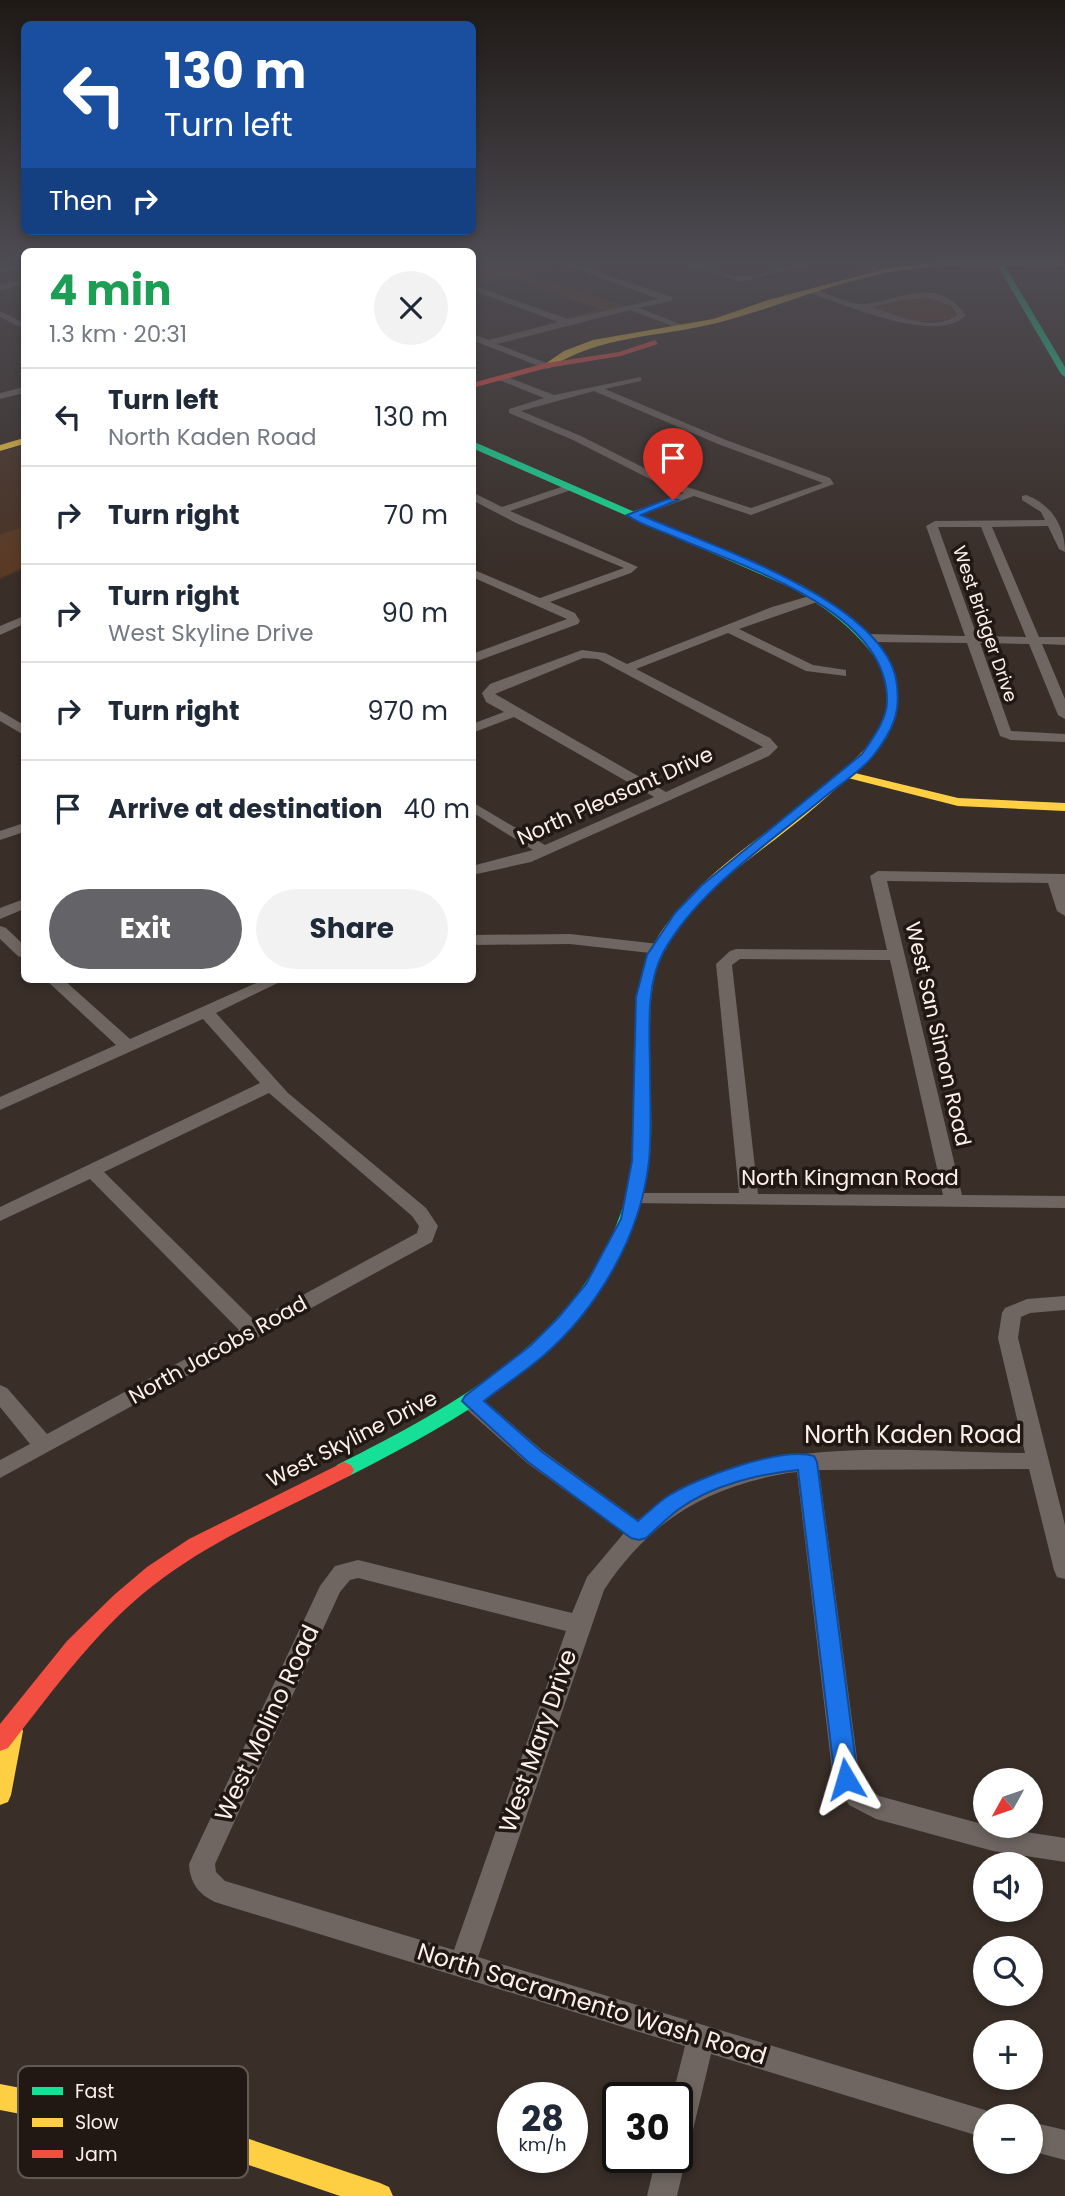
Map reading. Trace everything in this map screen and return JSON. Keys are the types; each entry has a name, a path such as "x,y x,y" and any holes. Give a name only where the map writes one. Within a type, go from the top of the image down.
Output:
{"street":[{"path":"540,363 546,366"},
{"path":"476,385 562,363"},
{"path":"502,378 552,398"},
{"path":"595,388 722,442 826,480 829,484 751,512 694,493 512,411 552,398 595,388 638,379"},
{"path":"1,395 21,391"},
{"path":"0,447 21,442"},
{"name":"West Skyline Drive","path":"0,1795 4,1734 99,1619 173,1559 264,1507 404,1438 471,1401 537,1351 566,1322 593,1288 629,1219 634,1199 641,1161 643,997 659,949 680,916 707,888 861,761 884,730 894,703 889,676 881,655 853,624 816,598 798,587 476,446"},
{"path":"500,511 570,487"},
{"path":"632,515 694,493"},
{"path":"476,497 500,511 632,567 540,602"},
{"path":"1026,498 1046,510 1065,549"},
{"path":"1052,523 985,523 1065,715"},
{"name":"West Bridger Drive","path":"985,523 932,526 1005,733 1011,736 1065,738"},
{"path":"476,574 571,616 574,621 476,658"},
{"path":"665,797 491,699 488,693 495,687 569,659 591,654 626,669 816,598"},
{"path":"0,631 21,621"},
{"path":"729,629 810,668 841,673"},
{"path":"867,638 1065,641"},
{"name":"North Pleasant Drive","path":"476,871 493,869 545,851 764,753 771,747 765,741 626,669"},
{"path":"476,727 516,712"},
{"path":"0,715 21,729"},
{"path":"861,761 939,784 1013,793 1065,793"},
{"path":"846,774 958,802 1065,807"},
{"path":"476,808 545,851"},
{"path":"0,836 21,828"},
{"name":"West San Simon Road","path":"954,1202 878,876 1060,879"},
{"path":"1060,879 1065,911"},
{"path":"0,914 21,905"},
{"path":"0,931 21,950"},
{"path":"476,940 570,939 659,949"},
{"path":"750,1200 724,964 736,954 895,955"},
{"path":"57,983 127,1046"},
{"path":"0,1104 269,983"},
{"path":"0,1215 271,1086 205,1011"},
{"name":"North Jacobs Road","path":"0,1470 425,1237 429,1226 419,1212 271,1086"},
{"path":"92,1171 253,1331"},
{"name":"North Kingman Road","path":"634,1199 1064,1205"},
{"path":"1065,1303 1027,1306 1015,1311 1012,1313 1008,1338 1065,1570"},
{"path":"0,1393 44,1446"},
{"path":"471,1401 535,1457 639,1532"},
{"name":"North Kaden Road","path":"639,1532 673,1502 716,1481 775,1465 807,1462 1038,1461"},
{"path":"807,1462 846,1779 858,1797 876,1807 1006,1843 1065,1850"},
{"name":"West Mary Drive","path":"462,1965 578,1624 601,1572 639,1532"},
{"name":"West Molino Road","path":"204,1878 202,1864 331,1586 343,1573 358,1569 578,1624"},
{"name":"North Sacramento Wash Road","path":"204,1878 218,1891 973,2119"},
{"path":"690,2082 701,2037"},
{"path":"0,2097 18,2100"},
{"path":"1043,2140 1065,2145"},
{"path":"248,2152 380,2196"},
{"path":"662,2196 667,2173"}],"shaded area":[{"path":"21,446 21,570 0,580 0,452"},
{"path":"21,528 21,568 0,578 0,534"}],"traffic: fast":[{"path":"1059,363 1065,374"},
{"path":"476,446 798,587 836,611 860,631 887,667"},
{"path":"344,1470 439,1420 486,1390 529,1357 568,1319 601,1277 625,1229 639,1175 642,1144 642,1048"}],"traffic: slow":[{"path":"546,366 550,363"},
{"path":"0,448 21,442"},
{"path":"642,1048 647,980 664,937 710,884 785,826 867,756 887,724 893,704 887,667"},
{"path":"846,774 958,802 1065,807"},
{"path":"0,1795 12,1731"},
{"path":"0,2097 18,2100"},
{"path":"248,2152 380,2196"}],"traffic: jam":[{"path":"476,385 562,363"},
{"path":"0,1741 75,1647 121,1601 154,1573 196,1545 344,1470"}],"route":[{"path":"673,500 632,515 798,587 829,605 853,624 881,655 889,676 894,703 884,730 867,756 707,888 680,916 654,955 643,997 641,1161 629,1219 593,1288 566,1322 537,1351 471,1401 535,1457 639,1532 673,1502 716,1481 775,1465 807,1462 846,1779"}]}
